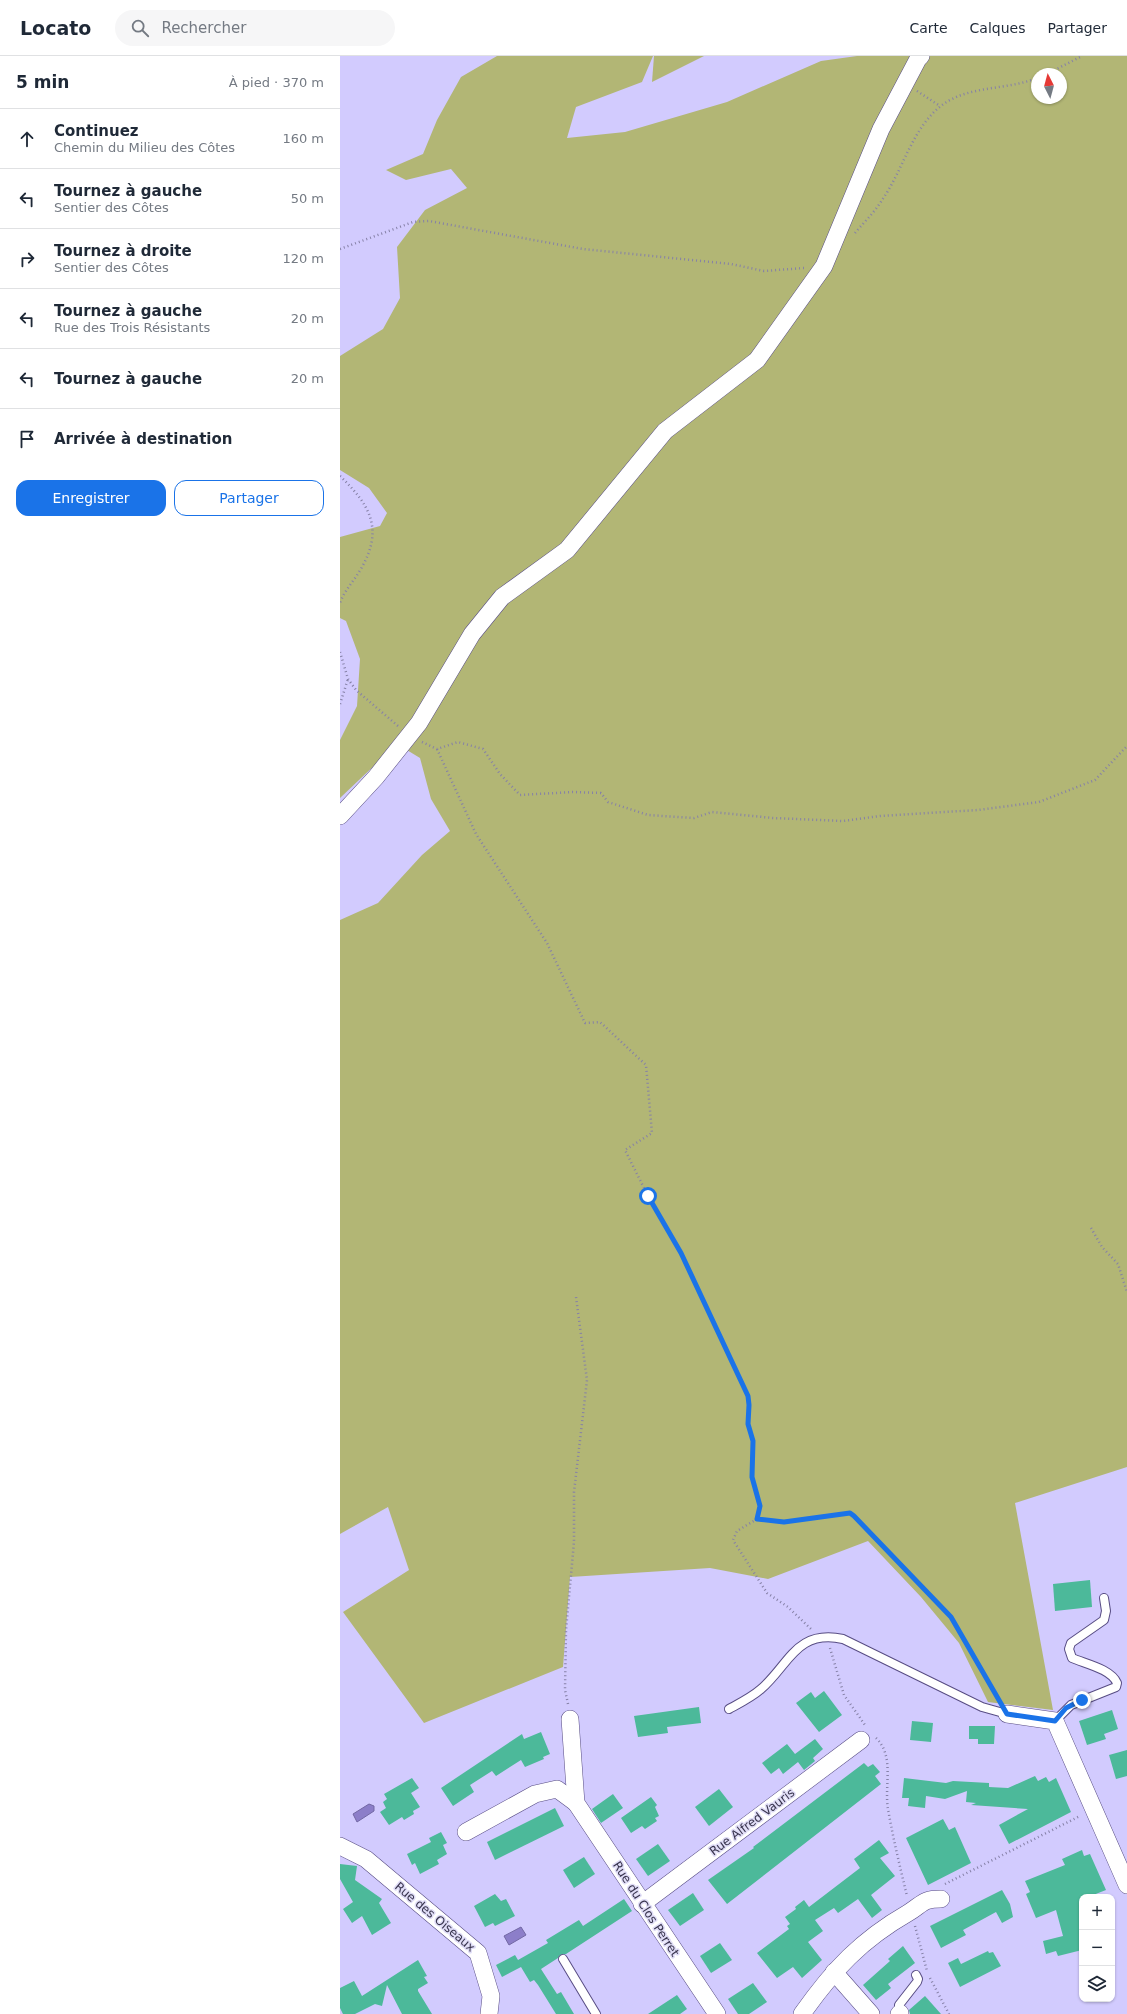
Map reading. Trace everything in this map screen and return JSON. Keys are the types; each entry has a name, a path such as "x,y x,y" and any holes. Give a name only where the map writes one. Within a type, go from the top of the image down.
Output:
{"street":[{"path":"340,816 376,777 420,723 472,634 502,597 567,550 665,431 757,360 824,266 881,129 921,56"},
{"path":"1007,1714 1055,1721 1095,1809 1127,1885"},
{"name":"Rue du Clos Perret","path":"570,1719 576,1803"},
{"name":"Rue Alfred Vauris","path":"642,1904 861,1740"},
{"name":"Rue du Clos Perret","path":"466,1832 535,1794 557,1788 576,1803 642,1904 717,2014"},
{"name":"Rue des Oiseaux","path":"340,1846 366,1859 478,1953 491,1996 489,2014"},
{"path":"802,2014 834,1972 852,1953 880,1929 912,1911 927,1899 941,1899"},
{"path":"834,1972 871,2014"}],"lane":[{"path":"1055,1721 1071,1705 1116,1687 1117,1684 1114,1678 1108,1673 1072,1658 1069,1649 1071,1643 1076,1638 1098,1626 1104,1620 1106,1611 1104,1598"},
{"path":"729,1709 761,1689 796,1649 804,1643 821,1638 835,1637 843,1639 982,1707 1007,1714"},
{"path":"563,1959 596,2014"},
{"path":"899,2013 899,2005 917,1982 918,1978 916,1975"}],"path":[{"path":"1059,68 1082,56"},
{"path":"854,234 882,200 905,160 912,142 929,118 940,106 964,93 1025,83 1031,80"},
{"path":"906,82 940,106"},
{"path":"340,249 413,222 429,221 583,248 731,264 764,271 824,266"},
{"path":"340,476 358,493 367,508 373,530 372,547 362,568 343,594 340,603"},
{"path":"340,652 348,679 356,690 409,736 437,749 476,834 546,943 585,1023 600,1022 646,1065 652,1133 625,1150 648,1196 681,1253 745,1389 749,1405 748,1424 753,1441 752,1477 760,1506 757,1519 784,1522 850,1513 854,1516 951,1617 1007,1714"},
{"path":"340,704 348,679"},
{"path":"437,749 458,742 483,749 500,774 520,795 573,792 601,793 608,802 648,815 694,818 712,812 773,818 843,821 880,816 978,810 1039,802 1095,780 1127,746"},
{"path":"1091,1228 1102,1247 1118,1264 1127,1292"},
{"path":"570,1719 565,1690 566,1630 574,1542 574,1492 587,1380 576,1297"},
{"path":"941,1899 942,1887 950,1881 1095,1809"}],"green space":[{"path":"497,56 653,56 642,82 576,107 567,138 625,132 727,102 821,61 857,56 1127,56 1127,1467 1015,1503 1053,1710 988,1702 959,1643 921,1597 868,1541 768,1579 710,1568 570,1577 563,1667 424,1723 343,1612 409,1570 388,1507 340,1534 340,920 378,903 422,855 450,831 431,799 420,758 397,744 340,798 340,740 357,706 360,659 346,621 340,618 340,537 380,526 387,513 369,488 340,470 340,356 383,329 400,298 397,247 425,210 467,188 451,169 406,180 386,170 423,154 437,120 461,77"},
{"path":"654,56 704,56 652,82"}],"shaded area":[{"path":"369,1804 374,1806 374,1811 357,1822 353,1814"},
{"path":"521,1927 526,1935 509,1945 504,1936"}],"building":[{"path":"1090,1580 1092,1607 1055,1611 1053,1584"},
{"path":"824,1691 842,1715 819,1732 796,1703 811,1692 815,1698"},
{"path":"699,1707 701,1723 667,1727 668,1733 638,1737 634,1716"},
{"path":"1112,1710 1118,1729 1104,1734 1106,1739 1087,1745 1079,1721"},
{"path":"912,1721 933,1723 931,1742 910,1740"},
{"path":"969,1726 995,1726 994,1744 978,1744 978,1739 969,1739"},
{"path":"541,1732 550,1754 543,1757 544,1759 525,1767 521,1760 496,1776 492,1771 470,1785 474,1792 453,1806 441,1788 522,1734 524,1739"},
{"path":"815,1739 823,1749 813,1758 815,1761 804,1770 798,1762 783,1774 779,1768 771,1774 762,1763 787,1744 795,1754"},
{"path":"1127,1750 1127,1776 1116,1779 1109,1755"},
{"path":"864,1763 868,1767 873,1764 880,1772 875,1776 881,1784 727,1904 708,1880 754,1848 753,1847"},
{"path":"1035,1776 1038,1781 1046,1777 1049,1782 1056,1778 1071,1812 1009,1844 999,1825 1028,1809 971,1805 976,1803 966,1802 967,1791 945,1799 926,1796 925,1808 908,1806 909,1798 902,1798 904,1778 946,1783 953,1781 989,1783 989,1787 1008,1788"},
{"path":"412,1778 419,1788 411,1793 420,1807 413,1811 414,1814 404,1820 402,1817 389,1825 380,1812 386,1808 383,1802 387,1799 384,1794"},
{"path":"719,1789 733,1807 709,1826 695,1807"},
{"path":"613,1794 623,1808 601,1823 592,1809"},
{"path":"651,1797 657,1805 655,1807 659,1816 655,1818 657,1821 645,1829 642,1826 631,1833 621,1818"},
{"path":"555,1808 564,1826 495,1860 487,1842"},
{"path":"943,1819 949,1830 955,1827 971,1863 928,1885 906,1838"},
{"path":"441,1832 447,1843 443,1845 447,1854 437,1860 439,1864 420,1874 415,1863 412,1865 407,1854 431,1842 429,1838"},
{"path":"879,1840 889,1853 880,1858 895,1876 871,1895 882,1910 872,1918 858,1899 838,1913 834,1908 815,1920 823,1931 808,1942 822,1960 802,1978 793,1967 777,1978 757,1953 789,1929 787,1926 790,1924 785,1917 796,1909 795,1907 804,1900 809,1907 860,1868 854,1859"},
{"path":"658,1844 670,1861 648,1876 636,1859"},
{"path":"1082,1850 1084,1856 1090,1854 1106,1890 1096,1894 1079,1894 1079,1951 1058,1956 1056,1951 1046,1954 1043,1941 1063,1936 1056,1910 1036,1918 1026,1894 1030,1892 1025,1881 1065,1865 1062,1859"},
{"path":"584,1857 595,1874 574,1888 563,1870"},
{"path":"340,1864 357,1866 355,1880 382,1899 379,1903 391,1923 372,1935 362,1916 352,1923 343,1909 353,1902 340,1879"},
{"path":"1002,1890 1010,1904 1013,1917 1002,1923 996,1912 963,1930 966,1935 941,1948 930,1926"},
{"path":"693,1893 704,1910 680,1926 668,1910"},
{"path":"495,1894 501,1901 506,1899 515,1916 495,1926 493,1923 485,1927 474,1906"},
{"path":"624,1899 632,1911 566,1954 560,1955 558,1958 541,1969 557,1994 561,1992 574,2014 556,2014 538,1985 534,1980 530,1982 521,1967 502,1977 496,1965 515,1955 518,1960 548,1943 546,1940 579,1920 583,1926"},
{"path":"720,1943 732,1960 711,1973 700,1956"},
{"path":"903,1946 915,1963 888,1984 891,1988 876,2000 863,1985 890,1961 888,1959"},
{"path":"988,1951 989,1953 993,1952 1001,1966 960,1987 948,1963 958,1958 961,1964"},
{"path":"418,1960 427,1976 424,1977 428,1983 418,1989 418,1991 432,2014 402,2014 387,1985 382,2006 375,2004 355,2014 343,2014 340,2008 340,1988 354,1981 362,1996"},
{"path":"753,1983 767,2002 749,2014 738,2014 728,1999"},
{"path":"677,1995 687,2009 680,2014 648,2014"},
{"path":"925,1996 941,2014 910,2014 909,2010"}],"route":[{"path":"648,1196 681,1253 748,1396 749,1405 747,1419 753,1441 751,1470 760,1506 757,1519 760,1521 784,1522 850,1513 951,1617 1007,1714 1055,1721 1066,1708 1082,1700"}]}
